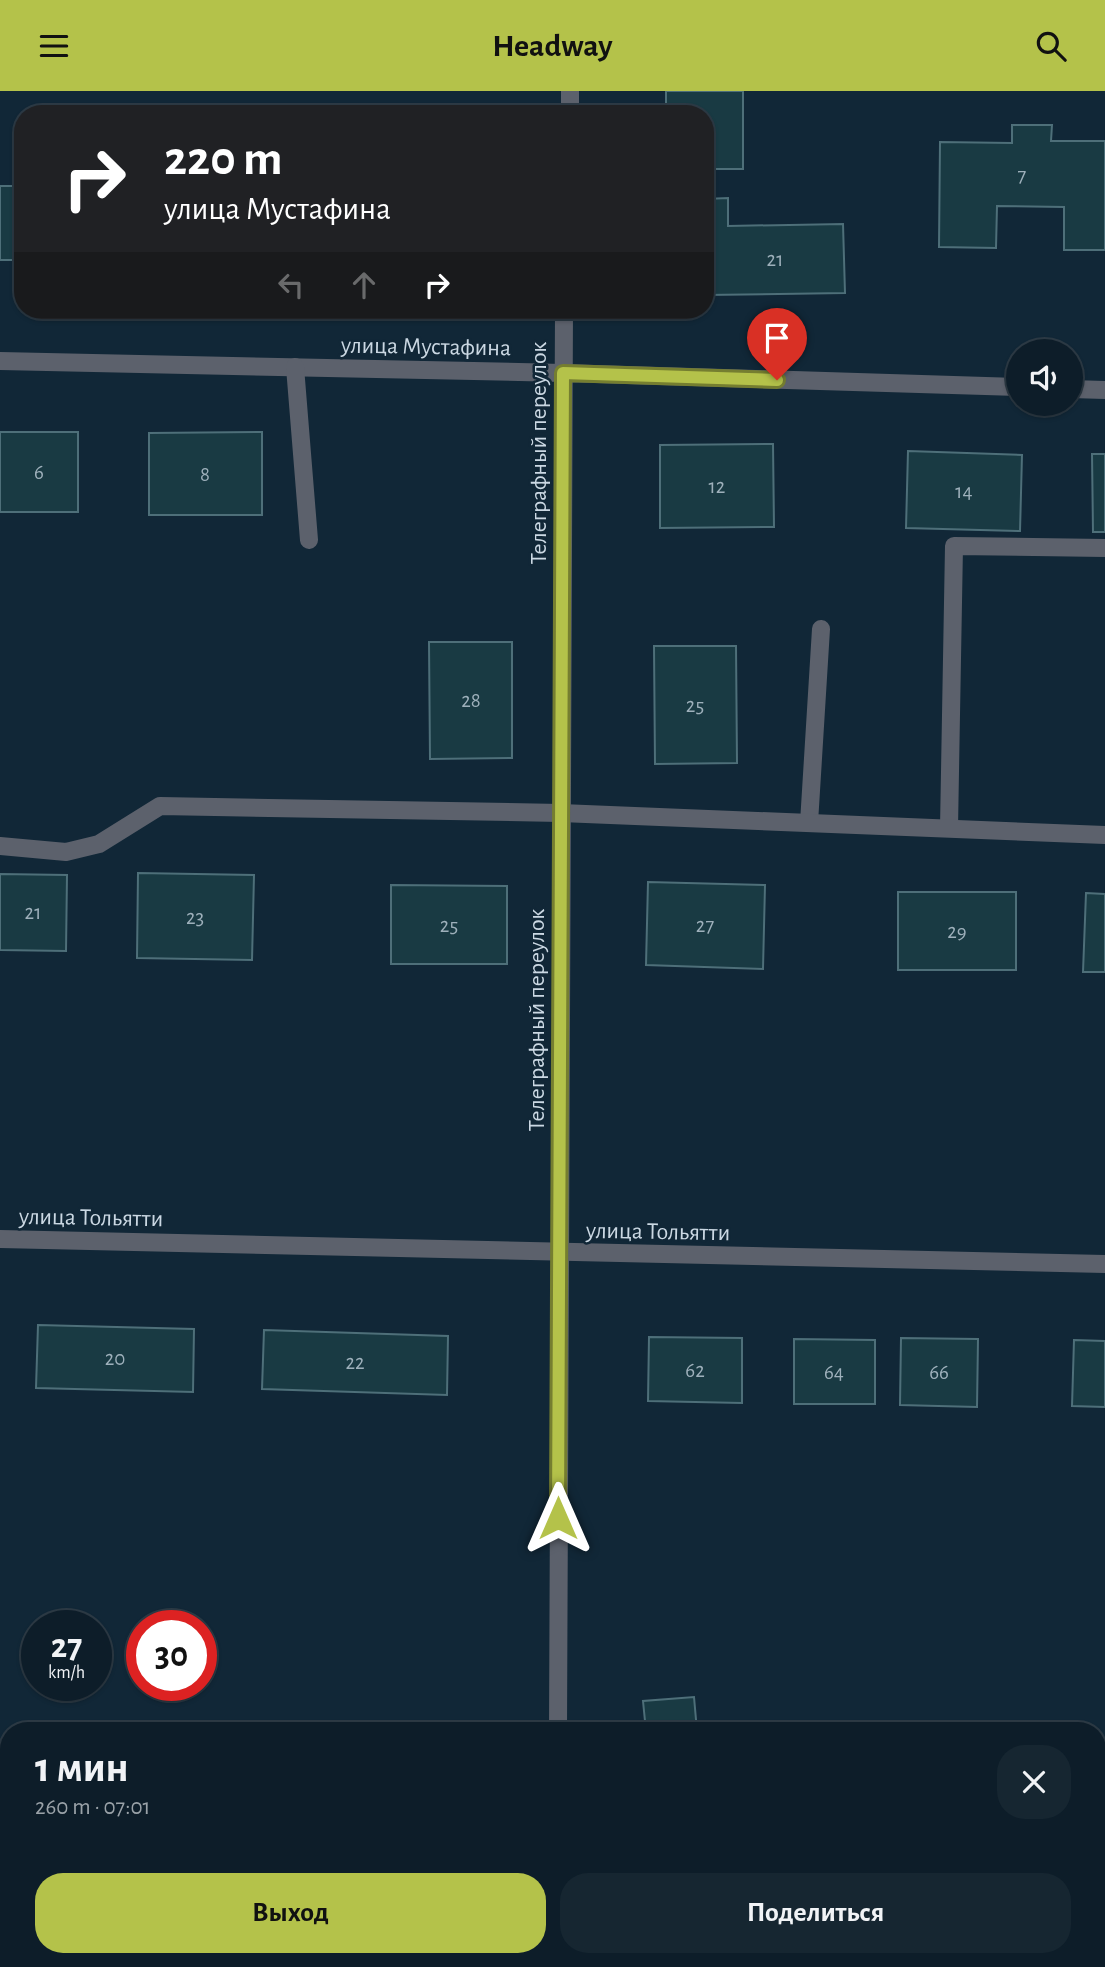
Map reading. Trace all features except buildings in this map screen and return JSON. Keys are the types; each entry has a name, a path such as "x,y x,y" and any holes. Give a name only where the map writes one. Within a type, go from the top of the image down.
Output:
{"street":[{"name":"Телеграфный переулок","path":"558,1722 564,319"},
{"name":"улица Мустафина","path":"0,361 563,373 1006,387"},
{"path":"295,367 309,540"},
{"path":"1083,389 1105,390"},
{"path":"948,828 954,546 1105,548"},
{"path":"809,823 821,629"},
{"path":"0,846 66,852 88,847 99,844 160,806 561,813 1105,835"},
{"name":"улица Тольятти","path":"0,1240 1105,1263"}],"route":[{"path":"558,1518 563,373 777,380"}]}
